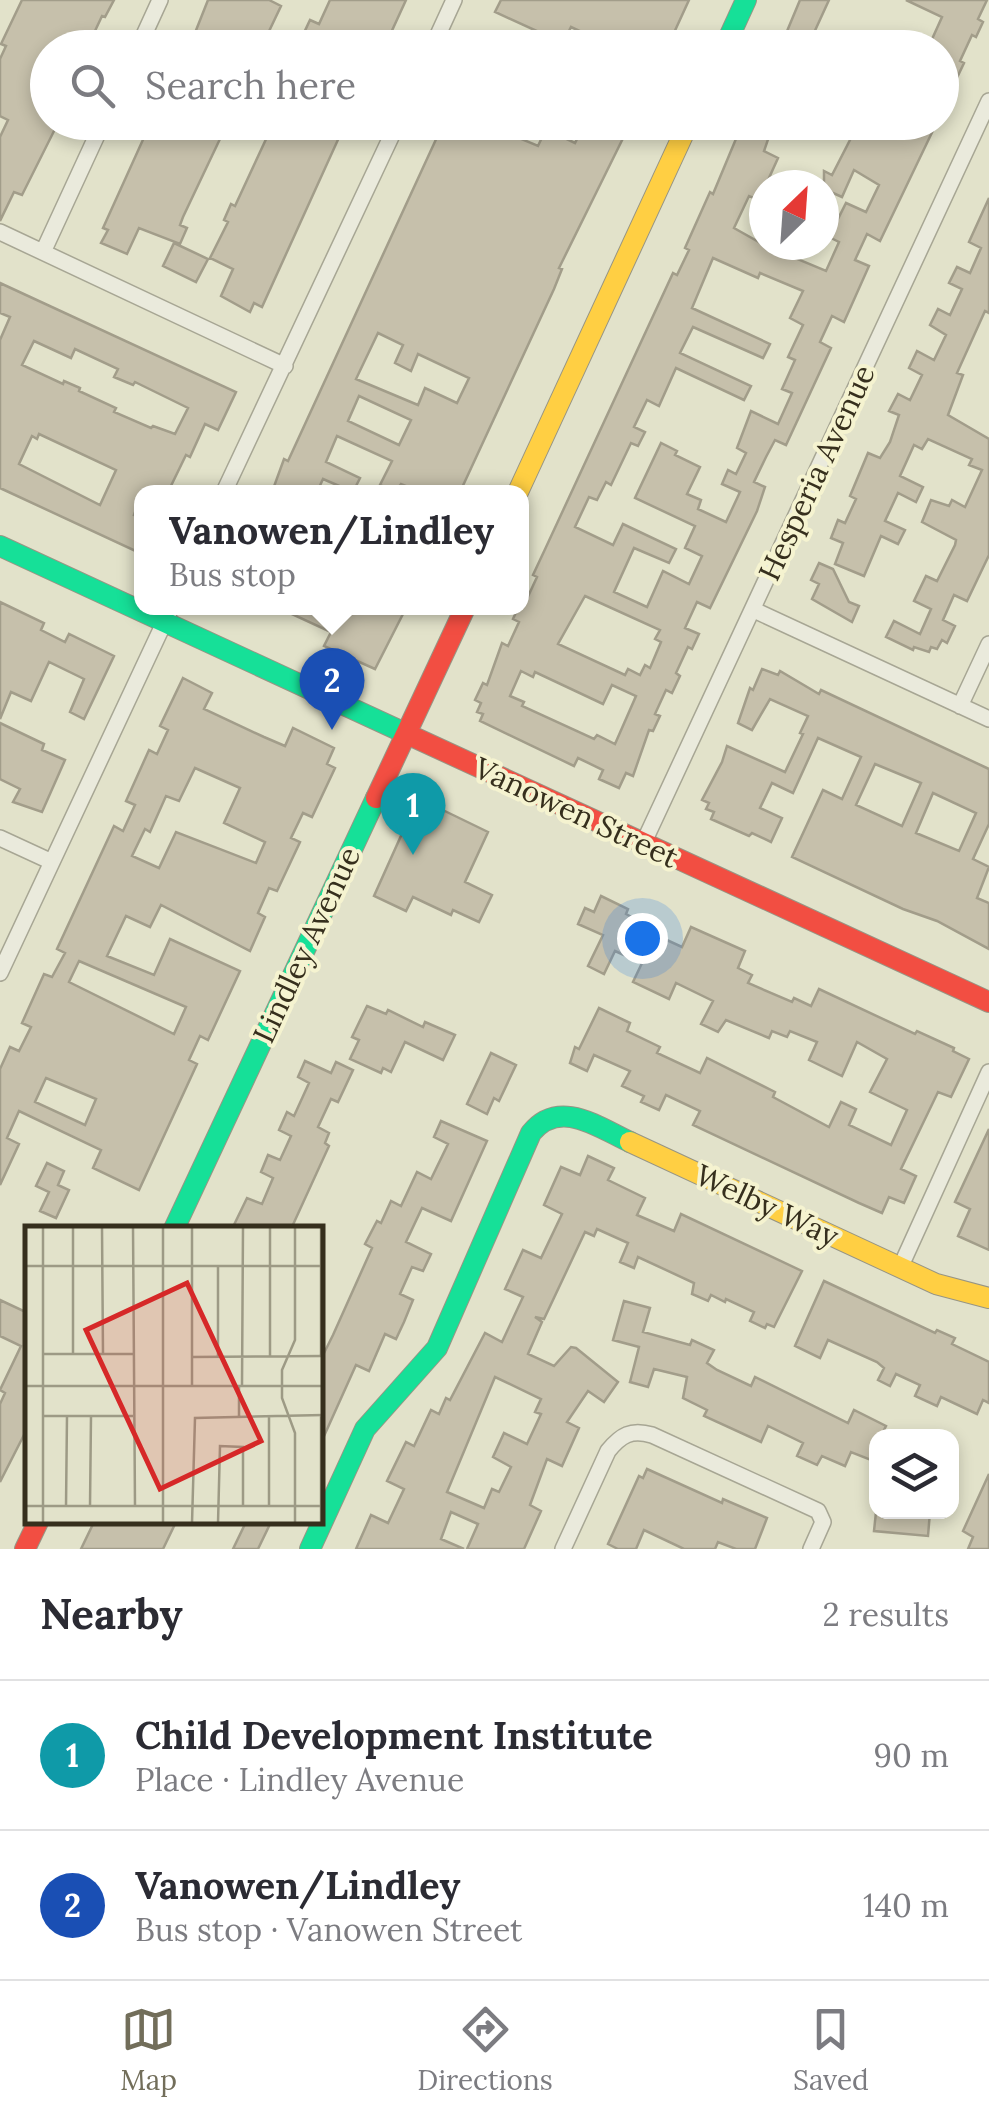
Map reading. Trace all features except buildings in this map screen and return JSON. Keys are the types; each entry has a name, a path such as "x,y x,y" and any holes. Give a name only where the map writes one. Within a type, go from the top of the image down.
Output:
{"main road":[{"path":"732,30 746,0"},
{"path":"521,485 681,140"},
{"name":"Vanowen Street","path":"0,546 134,600"},
{"name":"Vanowen Street","path":"170,615 406,734 989,1002"},
{"name":"Lindley Avenue","path":"175,1226 462,615"},
{"name":"Welby Way","path":"322,1523 365,1429 437,1348 517,1170 526,1139 547,1117 562,1114 584,1120 936,1284 989,1298"},
{"path":"25,1549 37,1524"},
{"name":"Welby Way","path":"310,1549 321,1524"}],"street":[{"path":"146,30 160,0"},
{"path":"440,30 454,0"},
{"name":"Hesperia Avenue","path":"643,844 989,101"},
{"path":"43,252 95,140"},
{"path":"227,485 390,140"},
{"path":"0,232 285,366"},
{"path":"754,610 989,719"},
{"path":"0,973 168,615"},
{"path":"960,706 989,644"},
{"path":"0,838 52,862"},
{"path":"900,1268 989,1072"},
{"path":"563,1549 608,1451 630,1432 661,1438 813,1508 822,1516 821,1529 811,1549"}],"traffic: fast":[{"path":"732,30 746,0"},
{"path":"0,546 134,608"},
{"path":"149,615 407,734"},
{"path":"175,1226 376,798"},
{"path":"322,1523 365,1429 437,1348 531,1133 542,1123 566,1117 592,1123 630,1142"},
{"path":"310,1549 321,1524"}],"traffic: slow":[{"path":"521,485 681,140"},
{"path":"630,1142 936,1284 989,1298"}],"traffic: jam":[{"path":"376,798 462,615"},
{"path":"407,734 989,1002"},
{"path":"25,1549 37,1524"}],"place":[{"name":"Vanowen/Lindley","path":"332,730"},
{"name":"Child Development Institute","path":"413,855"}]}
